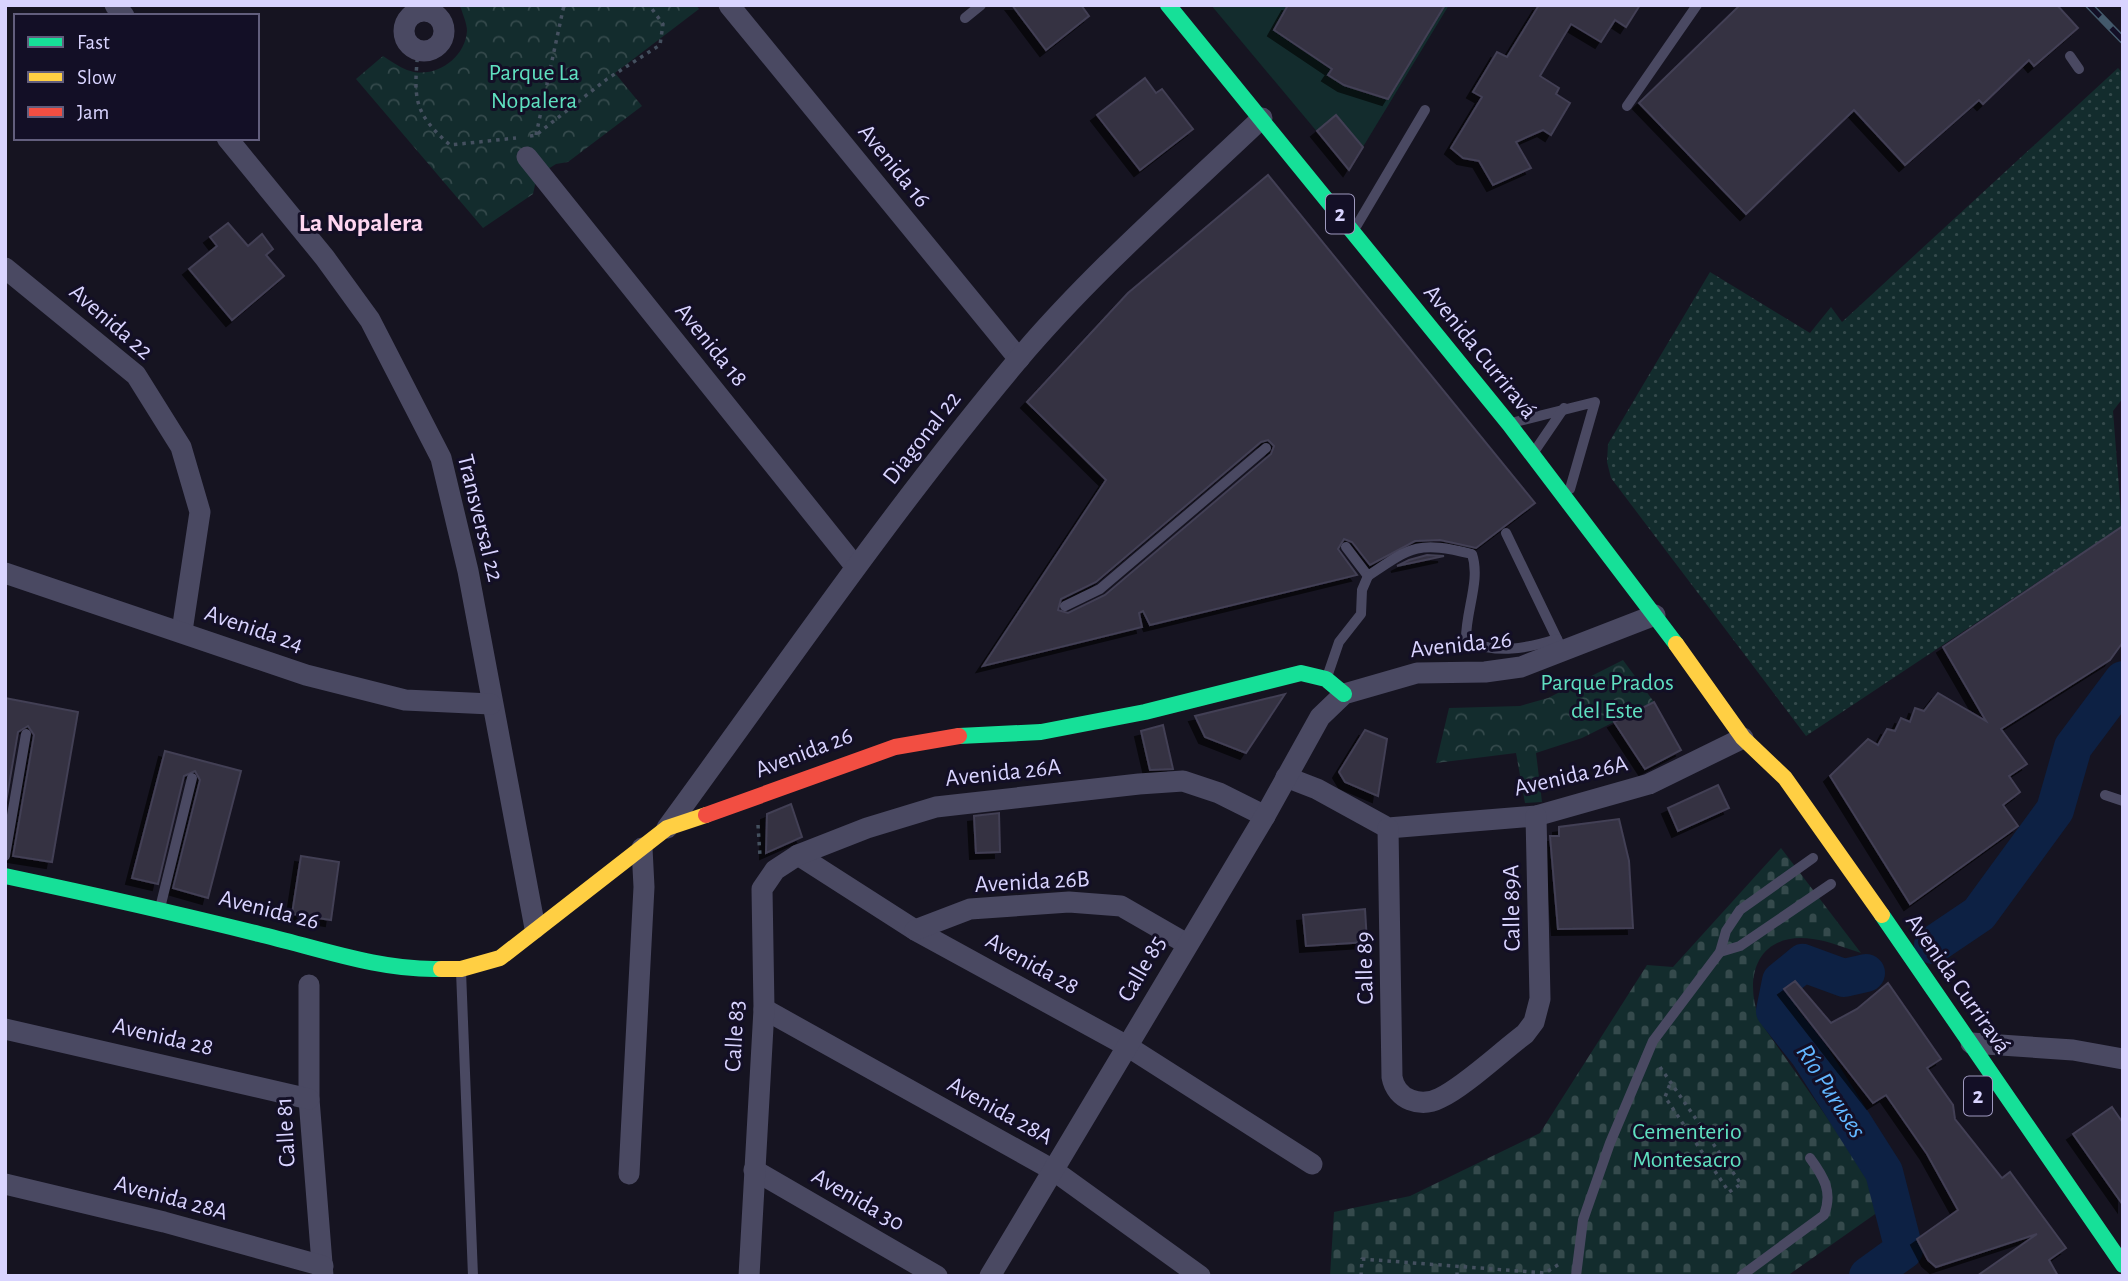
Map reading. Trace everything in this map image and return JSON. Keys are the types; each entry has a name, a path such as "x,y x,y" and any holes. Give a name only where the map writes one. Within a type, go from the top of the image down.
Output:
{"main road":[{"name":"Avenida Curriravá","path":"1168,5 1533,454 1655,615 1743,738 1785,778 2123,1265"},
{"name":"Avenida 26","path":"5,876 159,909 413,970 461,969 500,958 535,928 667,828 756,799 894,747 968,735 1041,732 1145,712 1231,688 1301,673 1326,679"},
{"path":"1326,679 1344,694"},
{"name":"Avenida Curriravá","path":"1743,738 1755,772"},
{"path":"1809,853 1835,889"}],"street":[{"name":"Avenida 16","path":"729,5 1018,359"},
{"path":"408,10 432,12 444,28 436,46 418,50 405,37 404,25 408,10"},
{"name":"Diagonal 22","path":"667,828 855,566 1018,359 1120,253 1262,118"},
{"name":"Transversal 22","path":"229,140 325,258 370,320 441,458 468,571 535,928"},
{"name":"Avenida 18","path":"527,156 855,566"},
{"name":"Avenida 22","path":"5,268 136,375 181,447 200,512 182,631"},
{"name":"Avenida 24","path":"5,573 306,675 405,700 491,704"},
{"name":"Avenida 26","path":"1344,694 1417,673 1485,672 1521,667 1561,646 1655,615"},
{"name":"Calle 85","path":"990,1276 1265,816 1320,717 1344,694"},
{"name":"Avenida 26A","path":"1388,828 1536,816 1649,784 1743,738"},
{"path":"1286,777 1317,789 1388,828"},
{"name":"Avenida 26A","path":"762,890 775,870 798,855 867,828 936,807 1183,781 1219,793 1265,816"},
{"name":"Calle 89A","path":"1408,1100 1440,1098 1525,1034 1534,1022 1540,999 1536,816"},
{"name":"Calle 89","path":"1388,828 1392,1077 1396,1089 1408,1100"},
{"path":"629,1174 644,887 642,848"},
{"name":"Avenida 28","path":"798,855 915,930 1127,1046 1311,1164"},
{"name":"Calle 83","path":"750,1276 764,1009 762,890"},
{"name":"Avenida 26B","path":"915,930 970,909 1069,902 1121,906 1187,944"},
{"name":"Calle 81","path":"309,985 309,1098 323,1271"},
{"name":"Avenida 28A","path":"764,1009 1053,1170 1200,1276"},
{"name":"Avenida 28","path":"5,1030 309,1098"},
{"path":"1971,1043 2073,1050 2123,1059"},
{"name":"Avenida 30","path":"754,1170 937,1276"},
{"name":"Avenida 28A","path":"5,1184 164,1222 323,1271"}],"lane":[{"path":"965,18 981,5"},
{"path":"1628,106 1697,5"},
{"path":"2070,56 2079,69"},
{"path":"1353,230 1425,110"},
{"path":"1509,424 1595,402 1567,498"},
{"path":"1533,454 1564,408"},
{"path":"1065,606 1100,589 1266,449"},
{"path":"1326,679 1339,642 1361,614 1362,590 1368,576 1406,550 1425,547 1472,554 1476,567 1465,624 1466,641 1485,648 1523,650 1561,646 1506,533"},
{"path":"1346,547 1368,576"},
{"path":"5,856 26,734"},
{"path":"159,909 192,778"},
{"path":"2105,795 2123,801"},
{"path":"1576,1276 1583,1220 1649,1047 1720,952 1726,931 1740,910 1809,853"},
{"path":"1720,952 1740,946 1835,889"},
{"path":"461,969 474,1276"},
{"path":"1741,1276 1824,1215 1828,1203 1826,1185 1810,1158"}],"path":[{"path":"536,135 564,5"},
{"path":"418,50 414,94 428,127 450,145 536,135 607,79 660,45 663,24 649,5"},
{"path":"756,799 762,890"},
{"path":"1649,1047 1670,1084 1741,1184 1729,1192 1665,1097 1670,1084"},
{"path":"1361,1276 1362,1259 1533,1274 1545,1273 1577,1253"},
{"path":"1457,1268 1457,1276"}],"green space":[{"name":"Parque La Nopalera","path":"460,5 696,5 699,9 615,73 642,106 568,162 556,164 537,176 533,194 483,228 356,79 383,56 404,69 417,72 427,72 446,65 461,50 465,41 467,28"},
{"path":"1211,5 1449,5 1349,170"},
{"path":"2118,68 2123,73 2123,398 2113,411 2122,526 1806,736 1611,478 1607,462 1608,444 1710,272 1810,333 1831,307 1842,322"},
{"name":"Parque Prados del Este","path":"1623,660 1654,702 1582,738 1536,753 1542,802 1525,803 1516,753 1436,763 1449,708 1520,706 1548,698"},
{"name":"Cementerio Montesacro","path":"1781,848 1861,953 1813,939 1794,939 1778,943 1766,950 1758,962 1754,975 1755,1006 1761,1023 1888,1205 1787,1276 1330,1276 1334,1212 1410,1196 1540,1133 1647,965 1673,967"}],"building":[{"path":"1012,5 1081,5 1089,16 1046,50"},
{"path":"1288,5 1445,5 1388,99 1344,85 1328,75 1332,69 1274,30"},
{"path":"1539,5 1640,5 1626,27 1615,20 1601,42 1571,24 1540,76 1559,88 1556,94 1570,103 1551,135 1543,130 1516,142 1531,168 1493,185 1479,161 1463,158 1451,148 1482,97 1473,92 1497,52 1507,57"},
{"path":"1740,5 2057,5 2078,28 2034,66 2029,60 1983,104 1979,100 1905,165 1854,110 1746,214 1639,103"},
{"path":"1145,78 1156,93 1162,89 1193,129 1140,170 1097,115"},
{"path":"1336,115 1363,147 1349,170 1317,131"},
{"path":"1268,175 1535,503 1476,548 1440,540 1415,541 1370,565 1352,542 1344,539 1338,549 1357,575 1150,625 1143,611 1139,613 1142,627 983,666 1106,480 1027,402 1128,293","holes":["1268,440 1274,446 1271,454 1105,595 1068,613 1058,610 1061,599 1096,582 1261,442"]},
{"path":"228,223 248,246 262,234 273,249 266,255 284,276 232,320 189,269 217,246 210,237"},
{"path":"2123,526 2123,642 2110,660 2001,729 2027,764 2009,776 2020,792 2003,805 2018,826 1910,904 1830,776 1868,739 1878,745 1887,729 1895,731 1901,718 1910,722 1915,708 1924,711 1938,693 1986,721 1943,647"},
{"path":"1427,555 1444,556 1397,566 1409,560"},
{"path":"1285,694 1246,753 1205,737 1195,716"},
{"path":"5,698 78,712 52,862 13,856 34,735 28,726 18,732 5,808"},
{"path":"1654,702 1681,750 1645,769 1614,722"},
{"path":"1163,725 1173,769 1150,770 1141,731"},
{"path":"1365,730 1387,739 1378,796 1345,782 1339,772"},
{"path":"165,751 241,771 208,898 173,888 200,780 195,771 184,776 158,884 132,878"},
{"path":"1718,785 1729,808 1678,831 1668,808"},
{"path":"791,804 802,837 766,853 767,814"},
{"path":"999,813 1000,852 976,853 974,816"},
{"path":"1619,819 1629,861 1633,928 1558,929 1550,836 1559,836 1559,827"},
{"path":"301,856 339,862 331,920 292,914"},
{"path":"1365,909 1367,942 1306,946 1303,915"},
{"path":"1795,981 1831,1023 1857,1009 1888,983 1941,1059 1927,1068 1953,1105 1955,1119 2002,1178 2010,1172 2066,1248 2049,1260 2058,1276 1977,1276 2037,1234 1936,1267 1928,1260 1917,1239 1958,1210 1927,1154 1886,1095 1873,1103 1784,989"},
{"path":"2112,1107 2123,1123 2123,1205 2073,1134"}],"waterway":[{"name":"Río Puruses","path":"1933,945 1979,914 2055,810 2073,747 2123,680"},
{"name":"Río Puruses","path":"1866,973 1844,978 1803,963 1781,981 1775,1011 1809,1054 1884,1172 1904,1250 1868,1276"}],"railway":[{"path":"2089,5 2123,40"}],"traffic: fast":[{"path":"1168,5 1509,424 1676,644"},
{"path":"959,736 1041,732 1145,712 1301,673 1326,679 1344,694"},
{"path":"5,876 196,919 349,958 418,969 441,969"},
{"path":"1882,915 2123,1265"}],"traffic: slow":[{"path":"1676,644 1743,738 1785,778 1882,915"},
{"path":"441,969 461,969 500,958 667,828 706,815"}],"traffic: jam":[{"path":"706,815 895,747 959,736"}],"district":[{"name":"La Nopalera","path":"361,223"}]}
